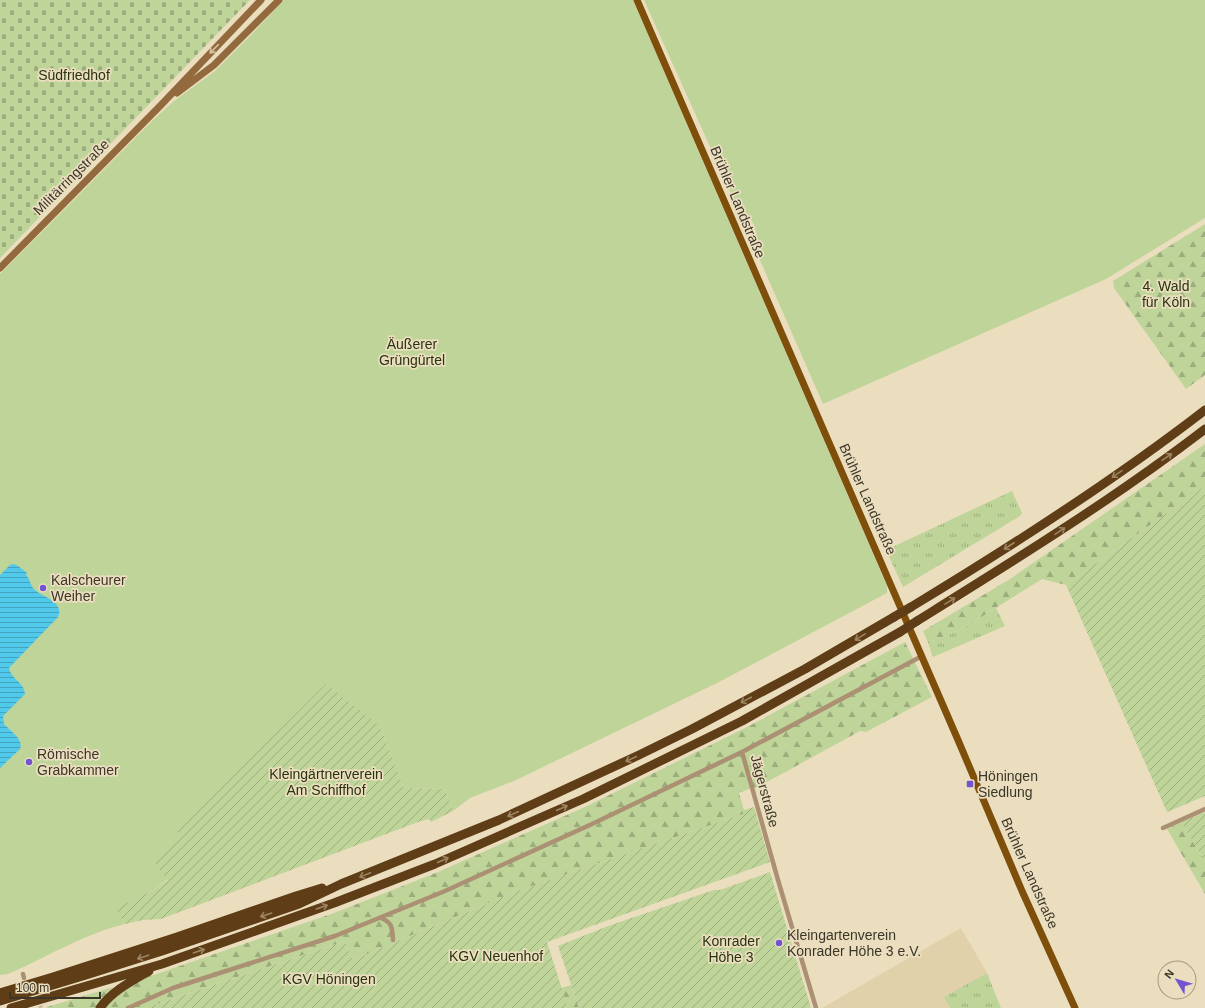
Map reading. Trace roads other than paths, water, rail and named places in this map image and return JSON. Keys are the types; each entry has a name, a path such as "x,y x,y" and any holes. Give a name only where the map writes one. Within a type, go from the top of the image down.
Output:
{"highway":[{"path":"0,1001 79,978 299,904 341,884 499,820 639,755 798,672 911,607 996,555 1073,504 1205,410"},
{"path":"11,1008 162,964 334,903 435,864 583,799 742,721 900,632 1056,534 1173,454 1205,428"},
{"path":"0,992 60,975 296,896 341,884"},
{"path":"100,1008 104,1002 122,988 162,964"}],"main road":[{"name":"Militärringstraße","path":"0,268 261,0"},
{"name":"Militärringstraße","path":"160,105 214,65 279,0"},
{"name":"Brühler Landstraße","path":"637,0 922,656 1022,891 1075,1008"}],"street":[{"name":"Jägerstraße","path":"816,1008 742,752 922,656"},
{"path":"128,1008 173,988 335,936 446,891 592,824 742,752"},
{"path":"1162,828 1205,809"},
{"path":"381,918 389,921 392,927 393,940"}],"water":[{"name":"Kalscheurer Weiher","path":"14,564 27,573 26,575 37,592 55,603 59,612 58,617 9,668 12,675 22,686 25,694 5,714 3,717 4,724 16,735 21,745 20,749 0,768 0,575 10,565"}],"tunnel":[{"path":"37,1000 41,1008"}],"place":[{"name":"Kalscheurer Weiher","path":"43,588"},
{"name":"Römische Grabkammer","path":"29,762"},
{"name":"Höningen Siedlung","path":"970,784"},
{"name":"Kleingartenverein Konrader Höhe 3 e.V.","path":"779,943"}],"park label":[{"name":"Südfriedhof","path":"74,75"},
{"name":"4. Wald für Köln","path":"1166,294"},
{"name":"Äußerer Grüngürtel","path":"412,352"},
{"name":"Kleingärtnerverein Am Schiffhof","path":"326,782"},
{"name":"Konrader Höhe 3","path":"731,950"},
{"name":"KGV Neuenhof","path":"496,956"},
{"name":"KGV Höningen","path":"329,979"}]}
